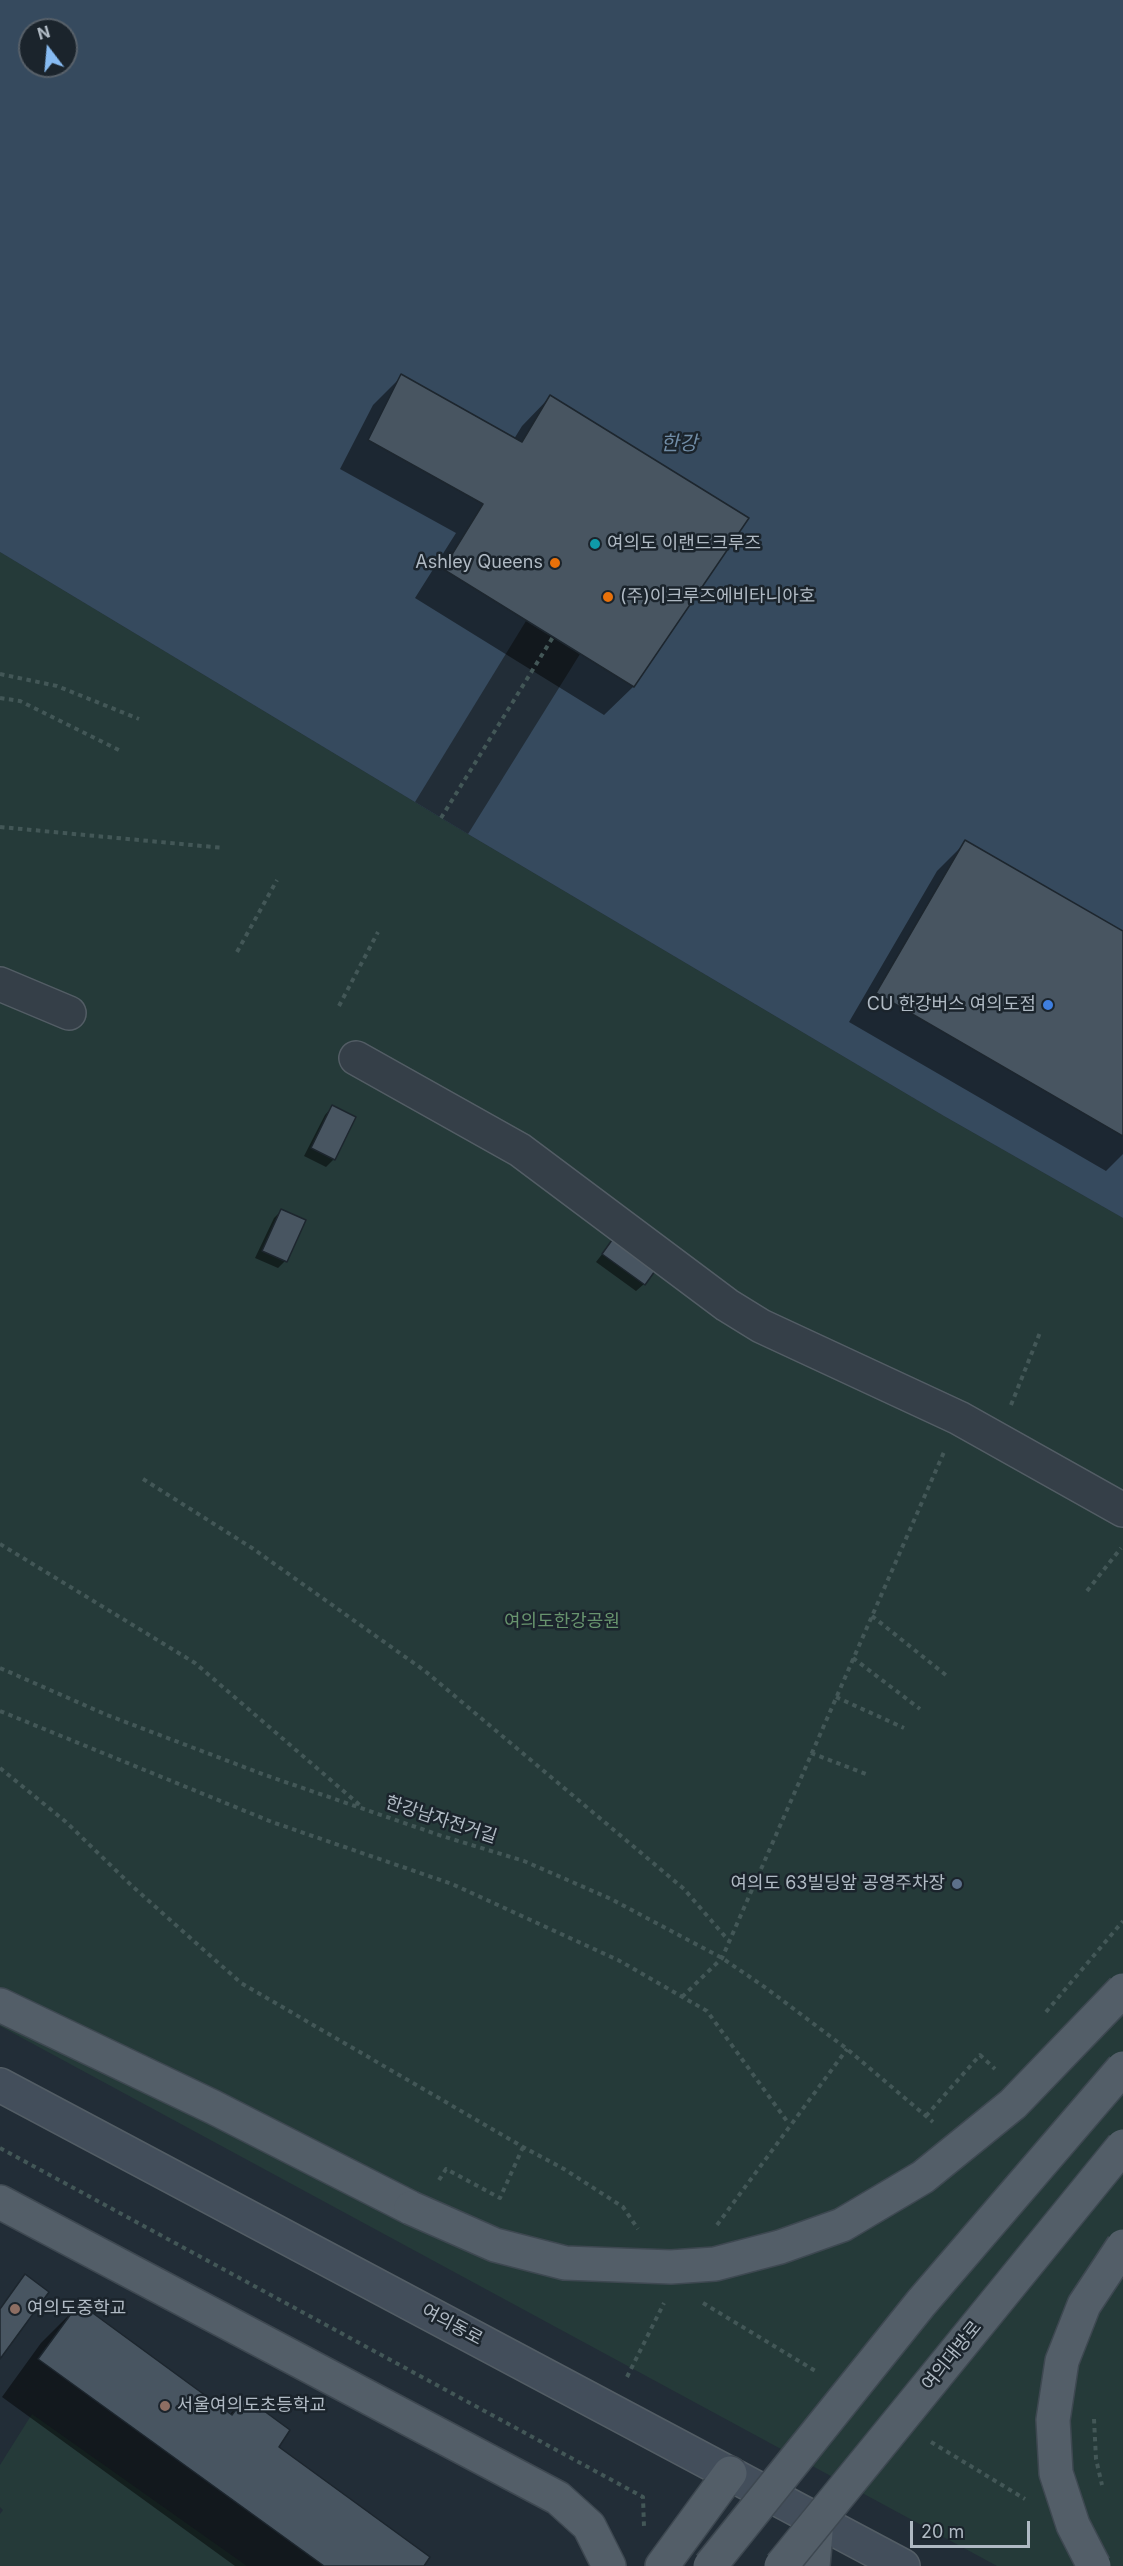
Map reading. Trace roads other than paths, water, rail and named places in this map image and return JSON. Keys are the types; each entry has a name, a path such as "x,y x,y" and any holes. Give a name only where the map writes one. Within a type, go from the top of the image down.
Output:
{"main road":[{"path":"0,2005 213,2107 411,2208 495,2245 565,2263 671,2268 715,2264 780,2247 842,2225 923,2177 1013,2104 1123,1990"},
{"path":"710,2566 921,2303 1123,2068"},
{"name":"여의동로","path":"0,2085 903,2566"},
{"name":"여의대방로","path":"781,2566 1123,2146"},
{"path":"0,2202 558,2498 590,2526 609,2566"},
{"path":"1094,2566 1072,2525 1056,2473 1053,2420 1062,2361 1080,2314 1123,2246"},
{"path":"662,2566 730,2473"},
{"path":"813,2566 817,2521"}],"street":[{"path":"0,984 69,1014"},
{"path":"356,1058 520,1150 727,1305 761,1326 959,1418 1123,1510"}],"water":[{"name":"한강","path":"0,0 1123,0 1123,1218 944,1116 468,834 0,552"}],"place":[{"name":"여의도 이랜드크루즈","path":"595,544"},
{"name":"Ashley Queens","path":"555,563"},
{"name":"(주)이크루즈에비타니아호","path":"608,597"},
{"name":"CU 한강버스 여의도점","path":"1048,1005"},
{"name":"여의도 63빌딩앞 공영주차장","path":"957,1884"},
{"name":"여의도중학교","path":"15,2309"},
{"name":"서울여의도초등학교","path":"165,2406"}],"park label":[{"name":"여의도한강공원","path":"562,1622"}]}
